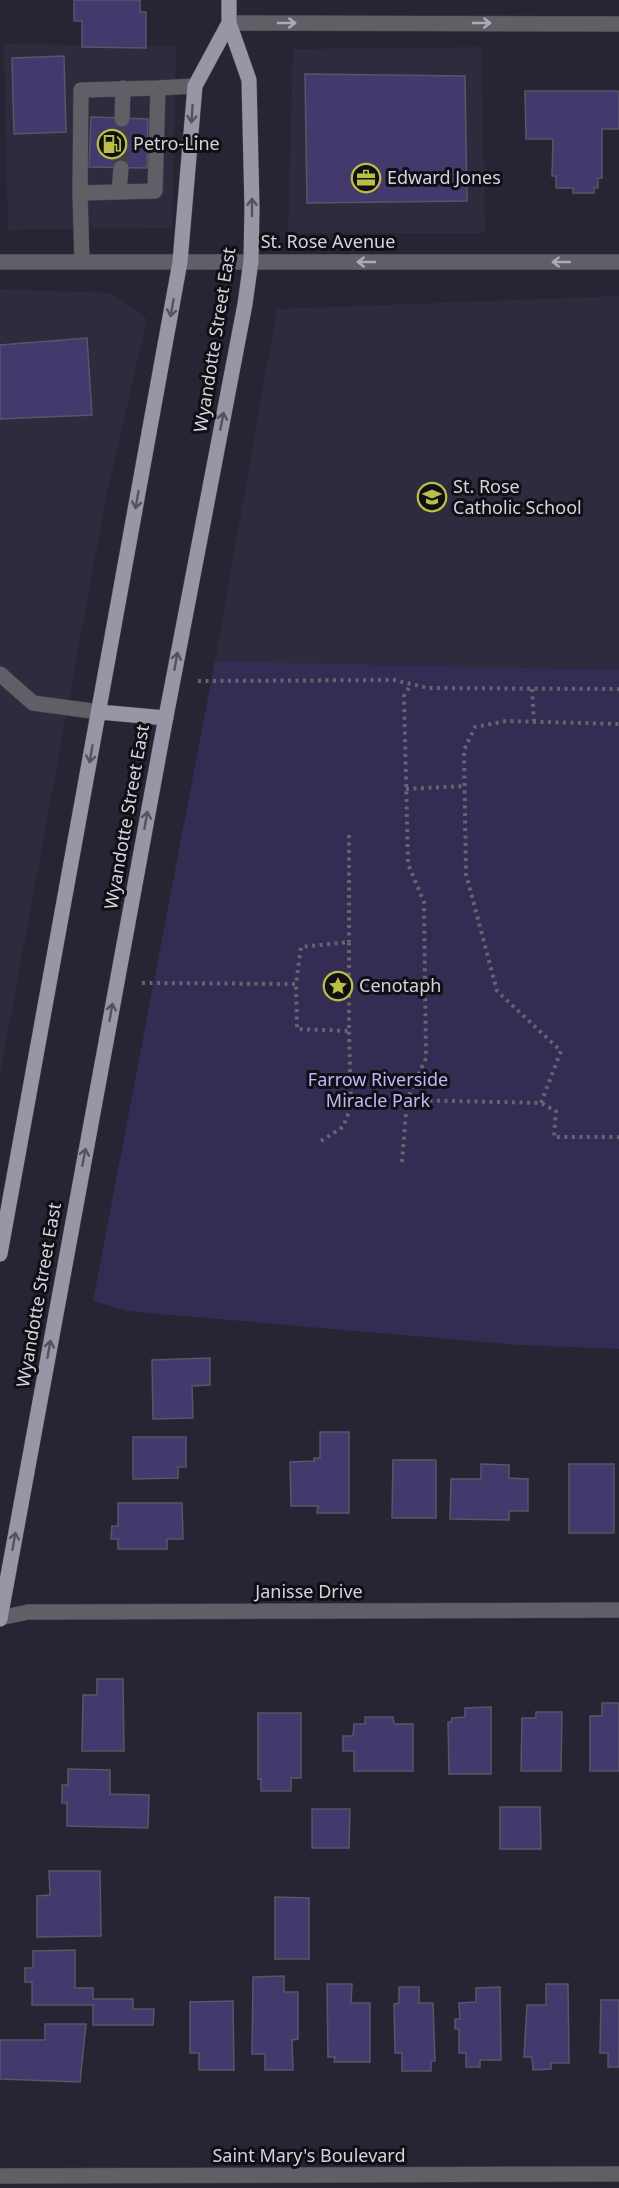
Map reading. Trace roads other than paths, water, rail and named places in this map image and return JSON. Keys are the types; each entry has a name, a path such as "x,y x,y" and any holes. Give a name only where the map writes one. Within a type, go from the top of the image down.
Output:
{"main road":[{"name":"Wyandotte Street East","path":"0,1618 245,304 251,261 252,208 249,80 229,22 229,0"},
{"name":"Wyandotte Street East","path":"0,1254 180,262 195,86 229,22"},
{"path":"99,712 166,718"}],"street":[{"path":"229,22 619,24"},
{"path":"82,262 81,90 195,86"},
{"path":"122,119 123,88"},
{"path":"80,194 155,191 158,88"},
{"path":"119,192 121,168"},
{"name":"St. Rose Avenue","path":"0,262 619,262"},
{"path":"0,674 33,703 99,712"},
{"name":"Janisse Drive","path":"0,1618 28,1612 619,1610"},
{"name":"Saint Mary's Boulevard","path":"0,2176 619,2174"}],"tunnel":[{"path":"121,168 122,119"}],"place":[{"name":"Petro-Line","path":"112,144"},
{"name":"Edward Jones","path":"366,178"},
{"name":"St. Rose Catholic School","path":"432,497"},
{"name":"Cenotaph","path":"338,986"}],"park label":[{"name":"Farrow Riverside Miracle Park","path":"378,1090"}]}
